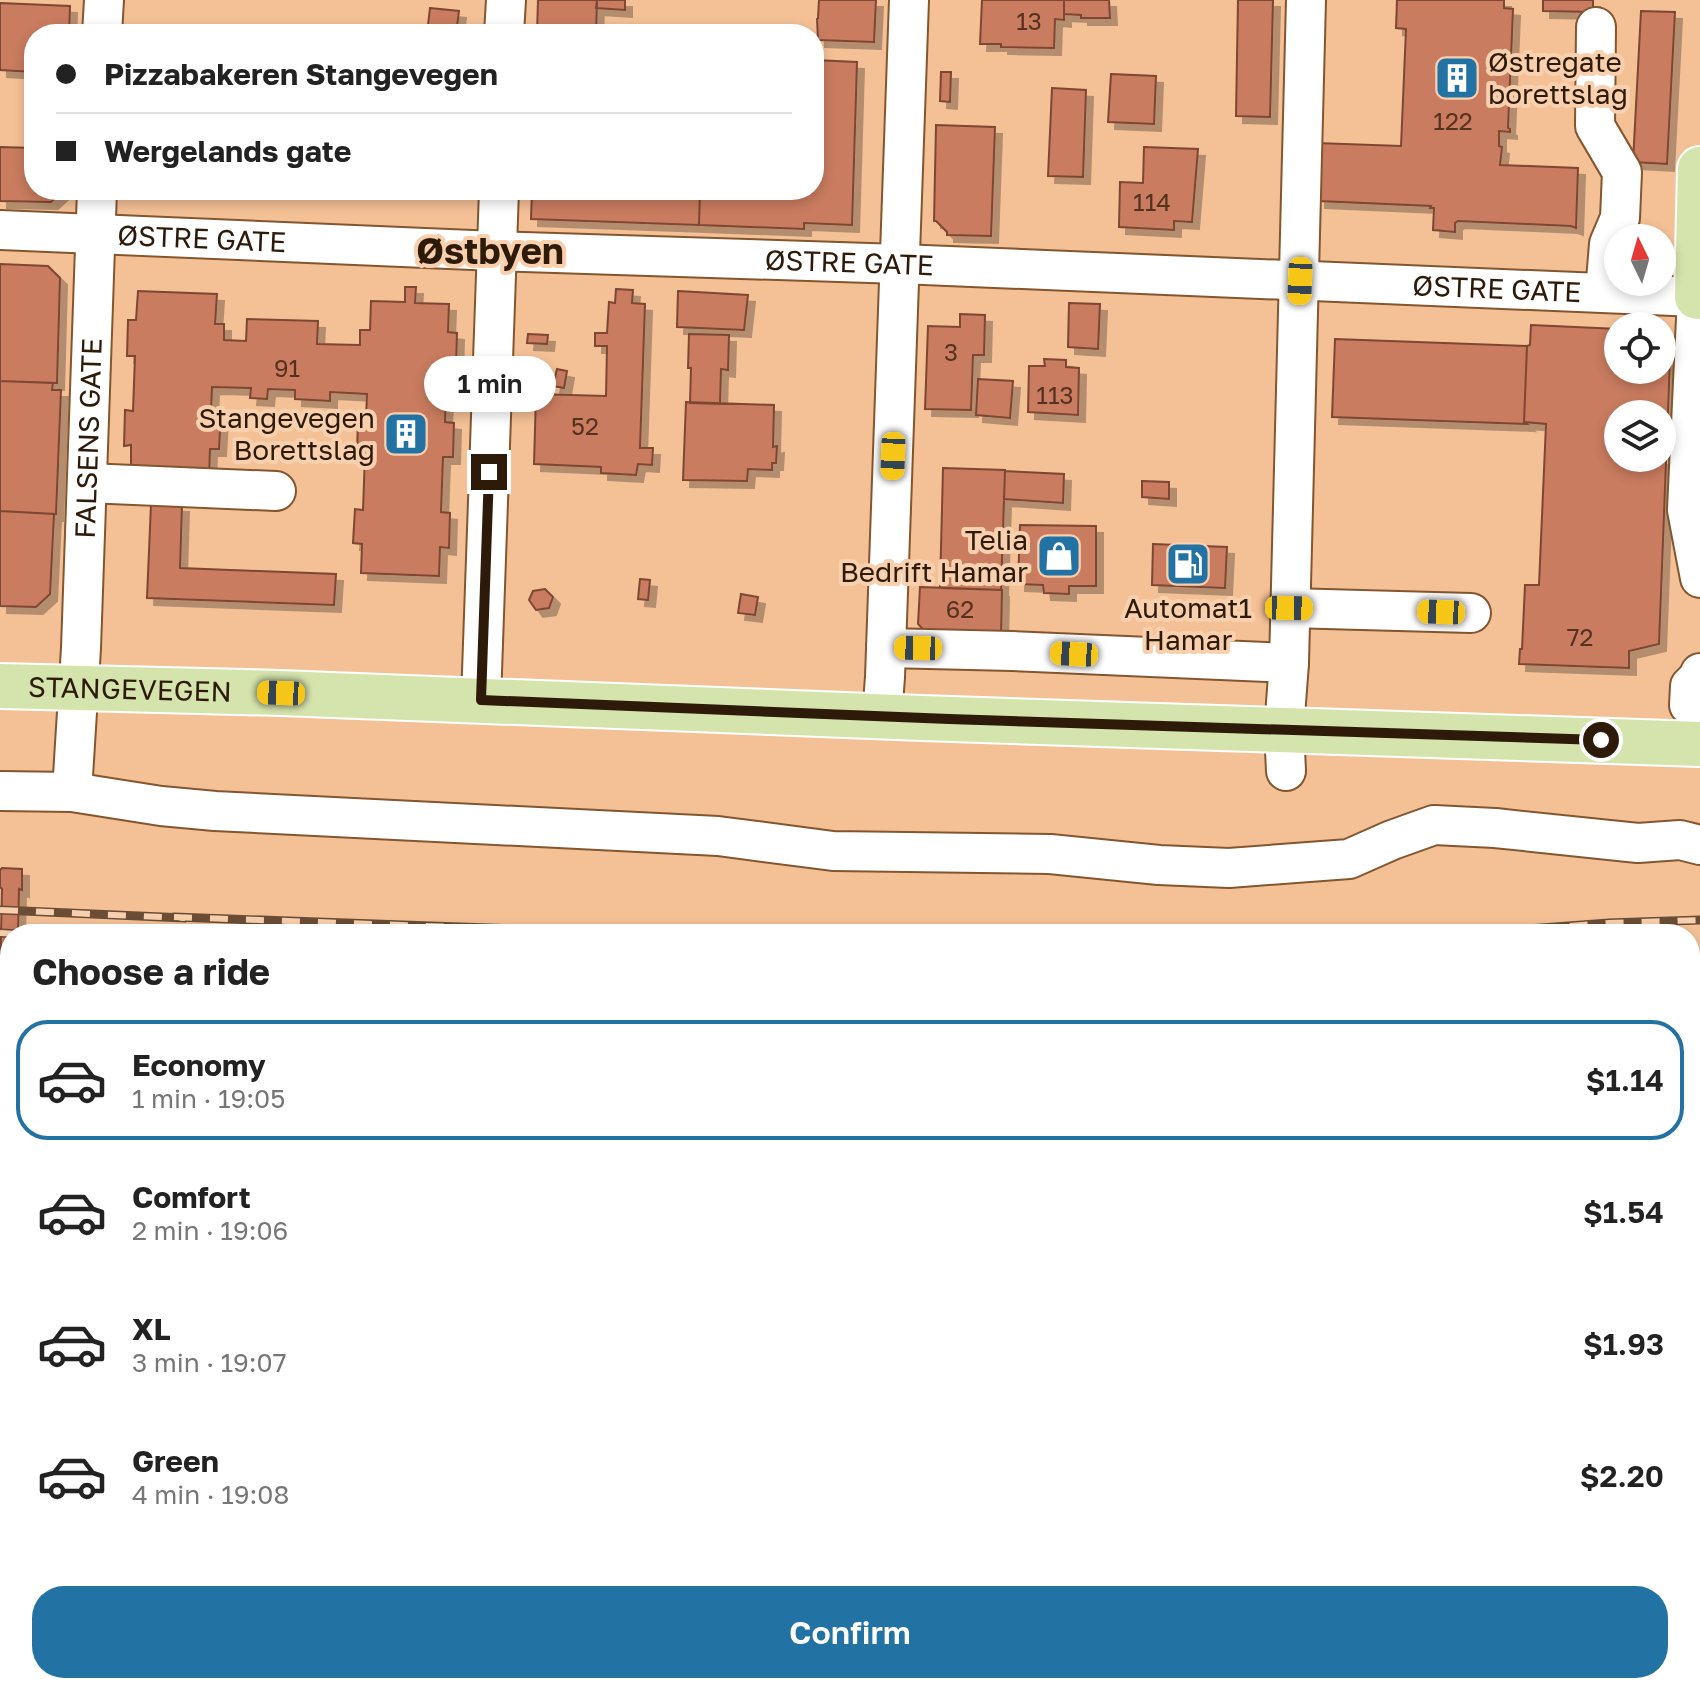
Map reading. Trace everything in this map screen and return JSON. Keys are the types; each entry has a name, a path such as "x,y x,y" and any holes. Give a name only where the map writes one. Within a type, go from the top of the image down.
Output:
{"main road":[{"path":"1697,297 1700,169"},
{"name":"STANGEVEGEN","path":"0,686 882,716 1285,750 1696,707"}],"street":[{"path":"103,24 104,0"},
{"path":"505,24 506,0"},
{"path":"882,716 909,0"},
{"path":"1285,750 1306,0"},
{"path":"1596,27 1595,126 1622,172 1617,224"},
{"name":"FALSENS GATE","path":"72,792 79,688 97,200"},
{"path":"481,700 499,200"},
{"name":"ØSTRE GATE","path":"0,230 1604,293"},
{"name":"ØSTRE GATE","path":"1674,296 1697,297"},
{"path":"1697,297 1687,510 1700,578"},
{"path":"87,483 276,491"},
{"path":"1289,608 1471,613"},
{"path":"886,648 1289,663"},
{"path":"0,791 72,792 215,811 718,836 833,851 1050,854 1159,865 1229,868 1349,859 1434,825 1509,829 1638,843 1680,840 1700,845"}],"building":[{"path":"538,0 597,0 596,24 537,24"},
{"path":"597,0 625,0 625,10 596,8"},
{"path":"819,0 876,0 874,42 824,40 824,24 817,24"},
{"path":"982,0 1064,0 1064,20 1055,19 1054,48 980,44"},
{"path":"1064,0 1109,0 1110,18 1081,18 1081,15 1064,14"},
{"path":"1238,0 1273,0 1270,117 1236,116"},
{"name":"Østregate borettslag","path":"1397,0 1504,0 1504,8 1513,9 1510,132 1499,131 1499,146 1502,147 1500,165 1578,168 1576,228 1458,221 1455,232 1433,230 1434,208 1431,206 1318,201 1317,143 1401,146 1406,29 1396,28"},
{"path":"1543,0 1593,0 1593,12 1543,11"},
{"path":"0,3 70,6 69,24 24,24 24,71 0,70"},
{"path":"430,8 459,11 457,24 428,24"},
{"path":"1641,11 1675,12 1667,164 1633,162"},
{"path":"824,60 857,62 852,225 804,223 804,229 699,225 700,200 824,200"},
{"path":"941,72 951,72 950,102 940,101"},
{"path":"1111,74 1156,76 1154,124 1108,122"},
{"path":"1052,88 1086,90 1083,177 1048,176"},
{"path":"936,125 995,127 991,236 947,235 934,221"},
{"path":"0,147 24,148 24,200 53,200 0,201"},
{"path":"1144,147 1198,149 1192,222 1174,221 1174,230 1119,227 1120,182 1143,183"},
{"path":"532,200 700,200 699,225 531,219"},
{"path":"0,264 48,266 60,278 57,383 0,381"},
{"name":"Stangevegen Borettslag","path":"405,287 416,287 415,303 449,304 448,332 457,333 456,368 447,368 445,422 454,423 453,457 443,457 441,512 450,513 449,548 440,547 439,576 361,573 362,544 353,543 355,509 363,510 365,454 357,454 358,419 366,419 367,394 330,392 330,401 295,399 295,390 268,389 267,399 250,398 251,388 212,387 211,413 221,414 219,449 210,449 209,477 131,474 131,445 124,446 125,410 133,411 135,356 127,356 128,320 136,320 138,291 217,294 215,324 224,324 224,340 246,341 247,319 318,321 317,344 360,345 360,330 370,330 371,301 405,302"},
{"path":"616,289 633,290 632,303 645,304 640,448 653,448 652,465 638,464 636,475 601,473 601,467 534,464 536,394 606,396 607,346 595,346 595,333 607,333 609,302 615,303"},
{"path":"678,291 748,295 744,330 677,327"},
{"path":"1069,303 1100,304 1098,349 1068,347"},
{"path":"960,314 985,315 984,355 973,355 971,410 925,409 928,326 960,327"},
{"path":"1531,325 1604,328 1604,384 1669,384 1668,400 1604,400 1604,472 1666,472 1659,644 1629,651 1629,668 1519,664 1525,585 1539,585 1546,424 1524,422 1527,346 1530,345"},
{"path":"528,334 548,335 547,344 527,343"},
{"path":"689,334 729,335 728,370 721,369 720,404 690,403"},
{"path":"1335,339 1527,346 1524,422 1527,424 1332,417"},
{"path":"522,359 540,360 539,378 521,377"},
{"path":"1044,359 1066,360 1066,367 1079,368 1078,415 1028,412 1029,366 1045,366"},
{"path":"557,369 567,371 564,388 553,386"},
{"path":"978,379 1013,381 1010,418 976,415"},
{"path":"0,381 53,383 52,390 61,390 56,514 0,511"},
{"path":"686,402 774,405 773,447 777,446 776,463 772,463 772,470 748,469 747,481 683,480"},
{"path":"943,468 1005,470 1001,590 940,588"},
{"path":"1005,471 1064,474 1063,503 1004,499"},
{"path":"1142,481 1169,482 1169,499 1142,497"},
{"path":"151,504 182,505 180,568 336,574 334,605 147,598"},
{"path":"0,511 54,514 50,594 36,607 0,606"},
{"path":"1020,525 1096,526 1096,586 1069,586 1069,594 1044,593 1043,585 1018,584"},
{"path":"1153,544 1227,547 1225,588 1152,585"},
{"path":"640,579 650,580 648,600 638,599"},
{"path":"920,587 1002,590 1001,639 930,637 918,624"},
{"path":"545,589 553,597 549,608 536,610 529,600 533,591"},
{"path":"741,594 758,597 755,615 738,613"},
{"path":"22,869 18,924 1,924 0,870"}],"railway":[{"path":"0,910 185,918"},
{"path":"174,917 372,924"},
{"path":"1596,924 1700,920"}],"place":[{"name":"Østregate borettslag","path":"1457,78"},
{"name":"Stangevegen Borettslag","path":"406,434"},
{"name":"Telia Bedrift Hamar","path":"1059,556"},
{"name":"Automat1 Hamar","path":"1188,564"}],"district":[{"name":"Østbyen","path":"490,251"}],"route":[{"path":"489,472 481,700 1601,740"}]}
